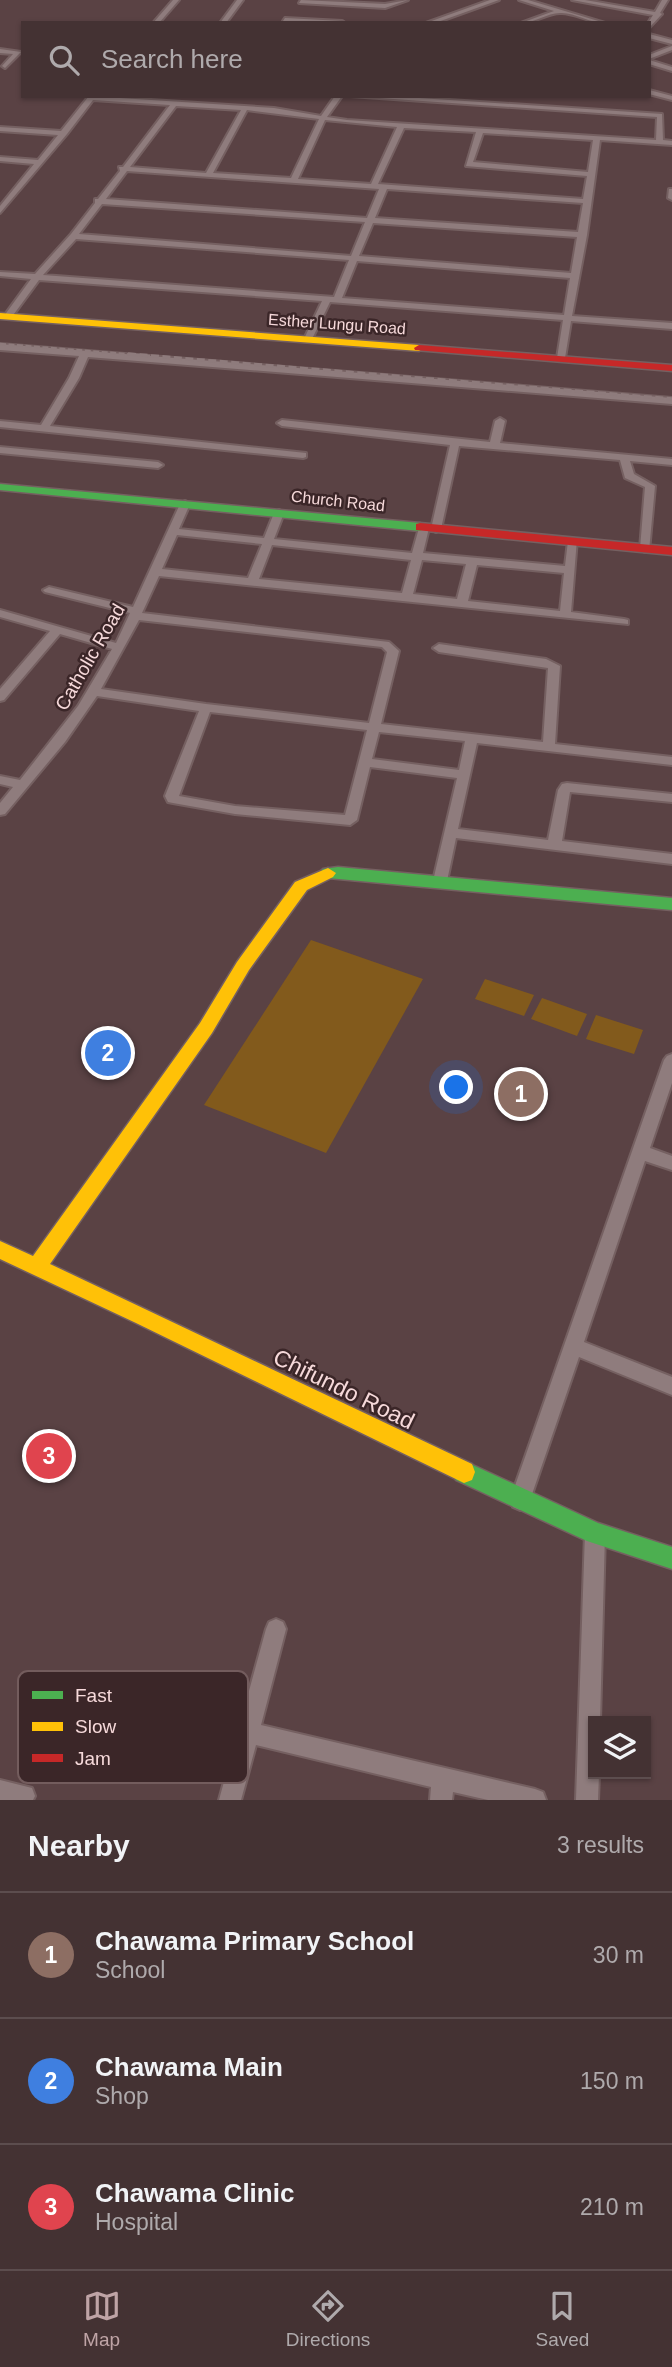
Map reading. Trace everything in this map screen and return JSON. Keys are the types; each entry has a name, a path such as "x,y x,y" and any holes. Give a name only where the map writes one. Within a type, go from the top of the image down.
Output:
{"street":[{"path":"158,21 176,0"},
{"path":"224,21 240,0"},
{"path":"284,21 297,6 361,3 391,6 405,0"},
{"path":"435,21 496,0"},
{"path":"522,0 596,21"},
{"path":"544,6 553,0"},
{"path":"575,0 659,14"},
{"path":"651,24 665,0"},
{"path":"530,21 561,11"},
{"path":"651,37 672,42"},
{"path":"651,56 672,48"},
{"path":"0,51 20,52"},
{"path":"2,68 20,52"},
{"path":"651,63 672,69"},
{"path":"2,68 19,66"},
{"path":"651,93 672,99"},
{"path":"0,211 91,98"},
{"path":"110,98 245,108 401,126 672,144"},
{"path":"294,180 323,118 338,98"},
{"path":"407,98 667,114 659,142"},
{"path":"511,105 531,98"},
{"path":"4,316 74,236 122,169 174,104"},
{"path":"209,174 245,108"},
{"path":"308,339 355,259 401,126"},
{"path":"0,129 65,132"},
{"path":"480,130 469,164 590,174"},
{"path":"561,358 597,139"},
{"path":"0,159 40,162"},
{"path":"122,169 586,201"},
{"path":"672,191 672,198"},
{"path":"0,193 14,194"},
{"path":"98,201 583,235"},
{"path":"74,236 575,276"},
{"path":"0,274 672,326"},
{"name":"Esther Lungu Road","path":"4,316 672,368"},
{"path":"0,347 672,401"},
{"path":"44,428 85,354"},
{"path":"494,447 500,421"},
{"path":"282,423 494,447 672,462"},
{"path":"0,424 303,455"},
{"path":"407,597 417,556 430,528 455,443"},
{"path":"0,450 158,465"},
{"path":"624,458 629,476 650,486 645,549"},
{"name":"Church Road","path":"0,487 672,551"},
{"name":"Catholic Road","path":"0,811 66,732 94,692 135,614 185,504"},
{"path":"252,583 279,513"},
{"path":"173,531 570,570"},
{"path":"565,615 573,541"},
{"path":"462,603 472,561"},
{"path":"155,572 624,622"},
{"path":"49,590 135,614 385,644 393,651 352,818 346,821 234,810 173,799 206,708"},
{"path":"0,613 118,647"},
{"path":"0,698 58,629"},
{"path":"439,648 554,666 549,747"},
{"path":"94,692 206,708 672,761"},
{"path":"440,881 472,739"},
{"path":"365,762 464,775"},
{"path":"0,780 22,785"},
{"path":"554,846 564,790 568,787 672,798"},
{"path":"451,833 672,859"},
{"path":"36,1267 206,1028 243,966 301,886 324,873 338,872 672,904"},
{"path":"520,1500 672,1060"},
{"path":"640,1152 672,1163"},
{"name":"Chifundo Road","path":"0,1250 520,1500 594,1533 672,1558"},
{"path":"573,1346 672,1386"},
{"path":"587,1800 594,1533"},
{"path":"248,1737 276,1629"},
{"path":"249,1733 442,1789 535,1800"},
{"path":"230,1800 235,1783"},
{"path":"0,1791 24,1796"}],"shaded area":[{"path":"311,940 423,979 326,1153 204,1105"},
{"path":"485,979 534,995 524,1016 475,999"},
{"path":"542,998 587,1014 577,1036 531,1019"},
{"path":"596,1015 643,1030 634,1054 586,1039"}],"railway":[{"path":"0,344 150,356"},
{"path":"128,354 672,399"}],"traffic: fast":[{"path":"0,487 420,527"},
{"path":"328,873 672,904"},
{"path":"464,1472 595,1533 672,1558"}],"traffic: slow":[{"path":"0,316 419,348"},
{"path":"36,1267 206,1028 243,966 301,886 328,873"},
{"path":"0,1250 143,1316 464,1472"}],"traffic: jam":[{"path":"419,348 672,368"},
{"path":"420,527 672,551"}],"place":[{"name":"Chawama Main","path":"108,1053"},
{"name":"Chawama Primary School","path":"521,1094"},
{"name":"Chawama Clinic","path":"49,1456"}]}
